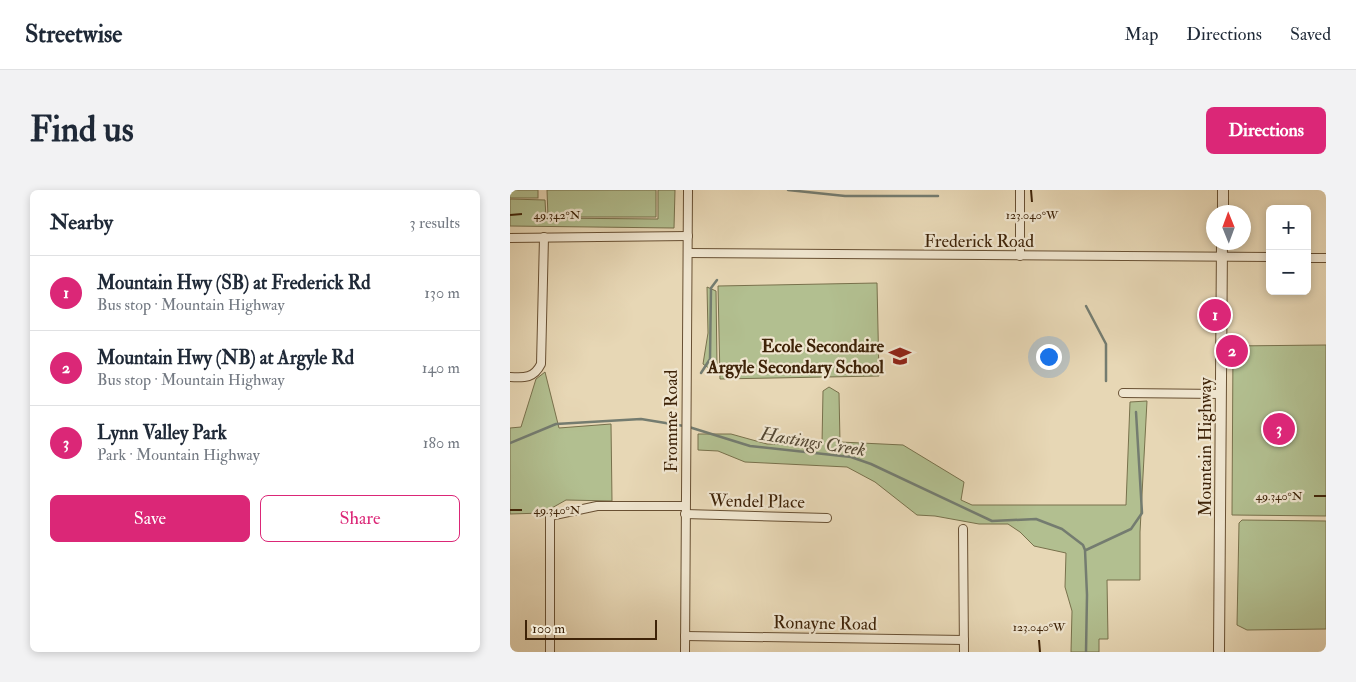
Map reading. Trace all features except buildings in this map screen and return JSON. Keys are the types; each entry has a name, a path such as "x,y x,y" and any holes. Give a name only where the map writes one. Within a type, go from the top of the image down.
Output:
{"street":[{"name":"Fromme Road","path":"685,652 688,190"},
{"path":"1020,190 1020,256"},
{"path":"1223,190 1223,205"},
{"path":"510,238 688,236"},
{"path":"510,378 530,377 536,373 541,364 544,237"},
{"name":"Mountain Highway","path":"1220,652 1222,250"},
{"name":"Frederick Road","path":"688,253 1266,258"},
{"path":"1311,258 1326,258"},
{"path":"1123,393 1221,394"},
{"name":"Wendel Place","path":"550,652 550,516 597,506 827,518"},
{"path":"964,529 964,652"},
{"name":"Ronayne Road","path":"685,636 964,640"}],"green space":[{"path":"510,190 538,190 538,198 510,198"},
{"path":"547,190 656,190 656,217 548,217"},
{"path":"658,190 675,190 674,228 510,226 510,199 545,200 546,218 658,219"},
{"path":"877,283 879,376 720,379 718,286"},
{"path":"707,287 716,291 717,366 710,369 703,364 708,333"},
{"path":"1326,345 1326,516 1232,515 1233,346"},
{"path":"545,372 559,428 611,424 612,501 566,500 543,513 510,514 510,428 521,427 536,379"},
{"path":"829,387 839,393 840,442 903,445 964,482 961,500 972,505 1126,505 1130,402 1147,401 1140,532 1140,580 1107,580 1108,639 1099,639 1099,652 1071,652 1072,611 1065,587 1066,553 1034,546 1020,532 1008,524 979,524 935,516 917,515 875,482 847,467 745,462 718,451 698,450 698,434 731,434 767,444 822,444 823,391"},
{"path":"1242,520 1326,521 1326,629 1247,630 1237,625 1239,523"}],"waterway":[{"path":"788,190 845,196 938,196"},
{"path":"701,373 710,359 711,288 717,280"},
{"path":"1086,306 1106,344 1106,381"},
{"path":"1086,550 1131,529 1142,513 1136,412"},
{"name":"Hastings Creek","path":"510,443 556,424 641,419 684,426"},
{"name":"Hastings Creek","path":"689,427 750,446 851,457 871,464 992,521 1036,519 1062,529 1083,545 1085,550 1087,595 1086,652"}],"place":[{"name":"Mountain Hwy (SB) at Frederick Rd","path":"1215,315"},
{"name":"Mountain Hwy (NB) at Argyle Rd","path":"1232,351"},
{"name":"Ecole Secondaire Argyle Secondary School","path":"900,356"},
{"name":"Lynn Valley Park","path":"1279,429"}]}
